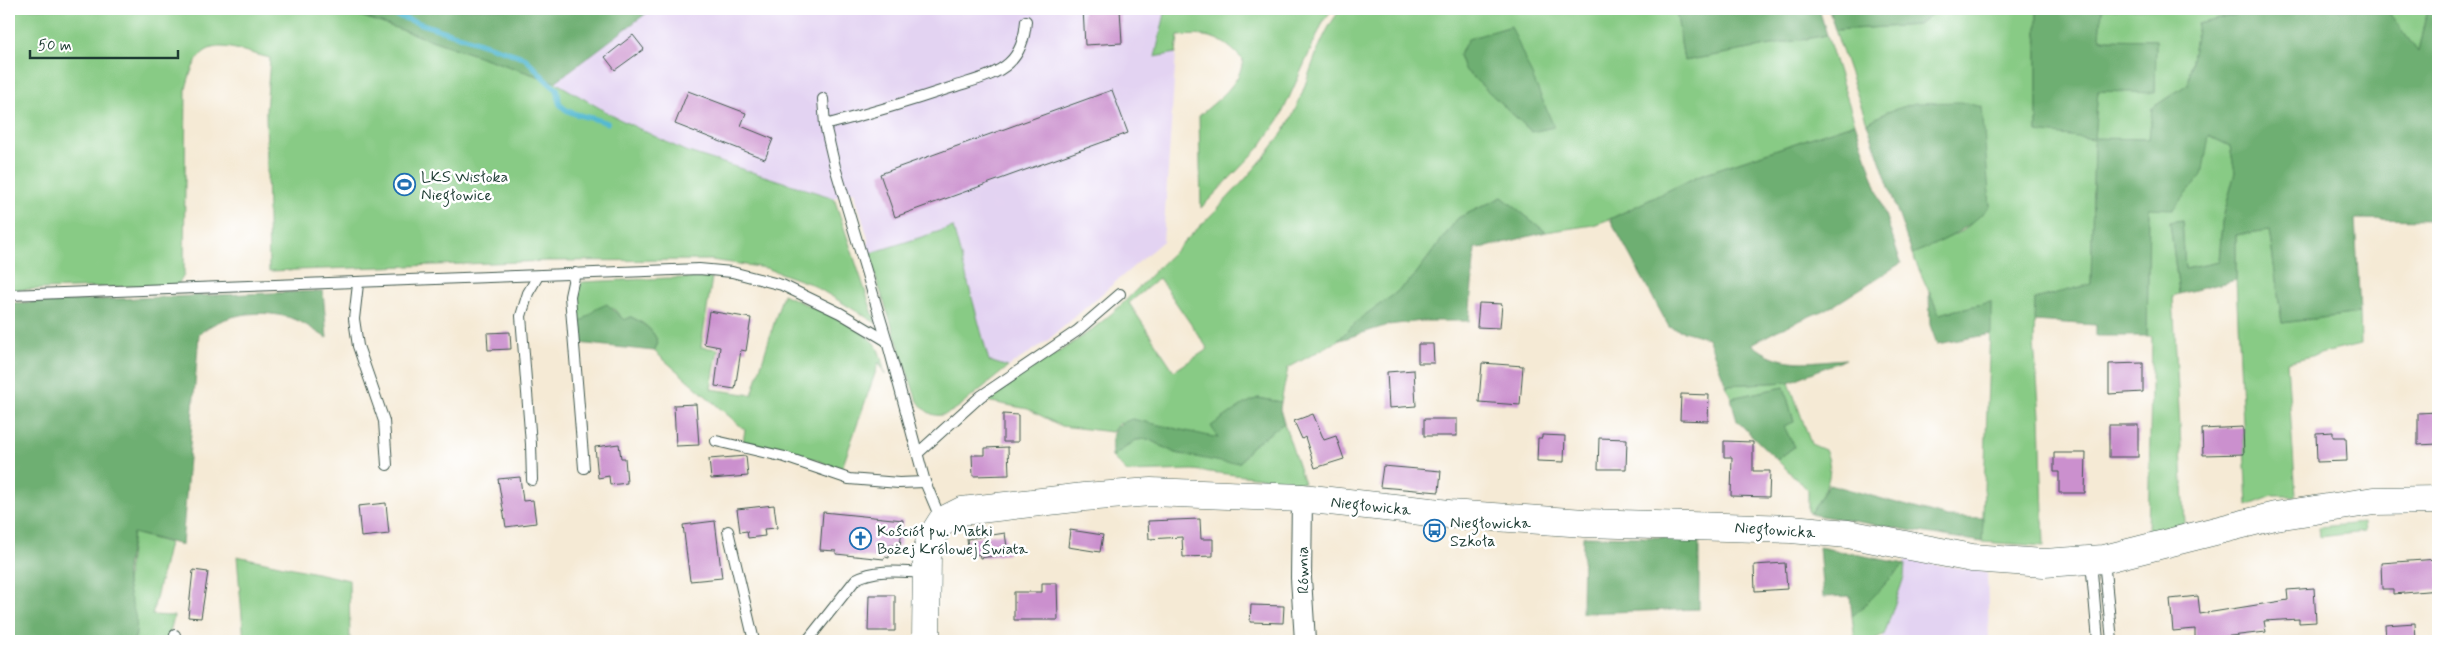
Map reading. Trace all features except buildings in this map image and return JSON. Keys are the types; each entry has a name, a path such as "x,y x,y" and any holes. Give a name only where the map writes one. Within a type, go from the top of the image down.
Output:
{"street":[{"name":"Niegłowicka","path":"942,521 952,514 974,509 1151,492 1302,498 1449,514 1585,523 1791,528 1848,534 1972,558 2044,563 2097,559 2275,516 2374,501 2438,500"},
{"name":"Równia","path":"1302,498 1301,578 1305,641"},
{"path":"926,641 926,573 930,540 942,521"}],"lane":[{"path":"825,125 930,95 981,78 1009,63 1022,42 1026,21"},
{"path":"823,99 825,125 925,482 942,521"},
{"path":"9,295 103,290 358,284 699,269 759,278 805,295 887,341"},
{"path":"575,274 570,296 584,468"},
{"path":"532,480 521,316 528,293 538,276"},
{"path":"358,284 354,319 357,337 384,421 387,465"},
{"path":"918,453 981,396 1077,331 1120,294"},
{"path":"716,441 785,457 849,479 899,483 925,482"},
{"path":"728,531 754,641"},
{"path":"2097,559 2098,641"},
{"path":"2097,559 2112,641"},
{"path":"807,641 856,579 866,573 926,573"}],"shaded area":[{"path":"652,9 1166,9 1155,57 1176,53 1163,241 1047,341 1008,367 989,361 953,228 868,254 868,238 854,191 834,198 685,151 615,117 555,82"},
{"path":"1905,560 1987,572 1989,641 1882,641 1904,577"}],"green space":[{"path":"9,9 340,9 555,82 615,117 685,151 834,198 876,323 811,284 766,268 711,260 547,261 269,271 266,111 270,58 227,47 216,47 207,50 199,58 192,70 186,89 184,274 178,285 9,290"},
{"path":"340,9 652,9 555,82"},
{"path":"1166,9 1333,9 1324,20 1280,118 1260,147 1201,208 1199,116 1233,84 1241,69 1243,60 1221,41 1206,36 1178,36 1176,53 1155,57"},
{"path":"1341,9 1676,9 1684,61 1827,35 1855,123 1700,175 1610,219 1593,225 1546,232 1502,197 1458,218 1412,279 1362,317 1337,341 1288,368 1281,402 1258,398 1219,438 1119,423 1112,432 1061,426 1028,409 986,401 1104,320 1241,183 1267,154 1289,123 1297,107 1315,56","holes":["1459,55 1532,132 1464,69","1159,278 1208,349 1174,371 1129,303"]},
{"path":"1676,9 1819,9 1827,35 1684,61"},
{"path":"1829,9 1938,9 1918,25 1835,30"},
{"path":"1938,9 2037,9 2037,132 2094,138 2098,91 2155,92 2156,40 2100,39 2102,9 2260,9 2198,24 2188,84 2152,108 2150,139 2094,139 2091,285 2035,299 2034,344 2040,415 2044,546 1982,542 1991,302 1939,314 1912,254 1963,231 1990,206 1988,191 1887,112 1867,123 1835,30 1918,25"},
{"path":"2037,9 2102,9 2100,39 2156,40 2155,93 2098,91 2094,138 2149,139 2152,108 2188,84 2198,24 2260,9 2386,9 2418,52 2427,9 2438,9 2438,220 2355,219 2360,313 2282,323 2269,230 2236,235 2236,280 2179,294 2170,222 2182,220 2185,269 2219,262 2222,222 2235,172 2230,146 2209,136 2202,175 2173,209 2149,208 2147,336 2096,336 2096,325 2034,321 2035,299 2091,284 2094,139 2037,132"},
{"path":"2386,9 2427,9 2418,52"},
{"path":"1511,26 1554,127 1532,132 1464,69 1459,55 1468,39"},
{"path":"1960,102 1982,107 1990,206 1964,229 1912,254 1867,123 1887,112 1915,103"},
{"path":"1855,123 1901,263 1833,306 1776,331 1752,344 1774,357 1797,362 1846,359 1789,382 1726,385 1708,338 1669,327 1610,219 1700,175"},
{"path":"2209,136 2230,146 2235,172 2222,222 2219,262 2185,269 2182,220 2170,222 2179,294 2173,296 2185,523 2148,533 2152,336 2147,336 2149,208"},
{"path":"1502,197 1546,232 1487,247 1475,248 1469,321 1422,321 1388,325 1337,341 1362,317 1412,279 1458,218"},
{"path":"953,227 989,361 1008,367 960,406 945,414 937,415 923,408 916,398 868,254"},
{"path":"2269,230 2282,323 2360,313 2361,344 2287,362 2296,496 2273,496 2247,506 2236,280 2236,235"},
{"path":"712,278 701,347 718,349 711,389 752,395 783,294 855,328 876,345 880,353 885,375 879,362 841,471 815,459 743,442 745,430 654,351 658,343 654,334 648,327 635,319 631,317 624,320 613,308 575,327 577,287 583,282"},
{"path":"323,291 327,338 294,319 256,313 244,314 220,321 199,334 182,545 133,533 127,565 127,578 128,591 137,627 133,641 9,641 9,303"},
{"path":"1929,292 1939,314 1991,302 1991,334 1937,344 1930,325"},
{"path":"607,304 624,320 631,317 644,324 651,331 658,343 654,351 578,343 575,327 596,309"},
{"path":"1789,382 1811,444 1825,450 1830,467 1827,483 1811,513 1808,511 1808,490 1777,460 1794,447 1783,425 1794,422 1784,387 1731,398 1726,385"},
{"path":"1784,387 1794,422 1784,426 1794,447 1777,460 1737,421 1731,398"},
{"path":"1258,398 1281,402 1280,409 1284,423 1251,447 1240,462 1226,463 1175,453 1148,439 1136,440 1112,457 1113,433 1119,425 1132,419 1218,438 1211,426 1244,404"},
{"path":"1284,423 1304,483 1193,470 1127,472 1112,457 1136,440 1148,439 1175,453 1240,462 1251,447"},
{"path":"1829,484 1947,517 1983,518 1982,542 1811,513"},
{"path":"2364,523 2365,532 2319,537 2318,527"},
{"path":"133,533 169,543 152,615 174,616 168,641 133,641 136,636 127,583"},
{"path":"1583,536 1699,538 1699,609 1582,613"},
{"path":"1819,547 1905,564 1852,616 1850,596 1823,597"},
{"path":"237,556 349,580 350,641 244,641"},
{"path":"1905,564 1904,577 1884,635 1869,641 1855,641 1852,616"}],"waterway":[{"path":"376,9 523,57 557,89 559,102 564,108 575,114 607,123"}],"place":[{"name":"LKS Wisłoka Niegłowice","path":"405,185"},
{"name":"Niegłowicka Szkoła","path":"1434,531"},
{"name":"Kościół pw. Matki Bożej Królowej Świata","path":"861,539"}]}
